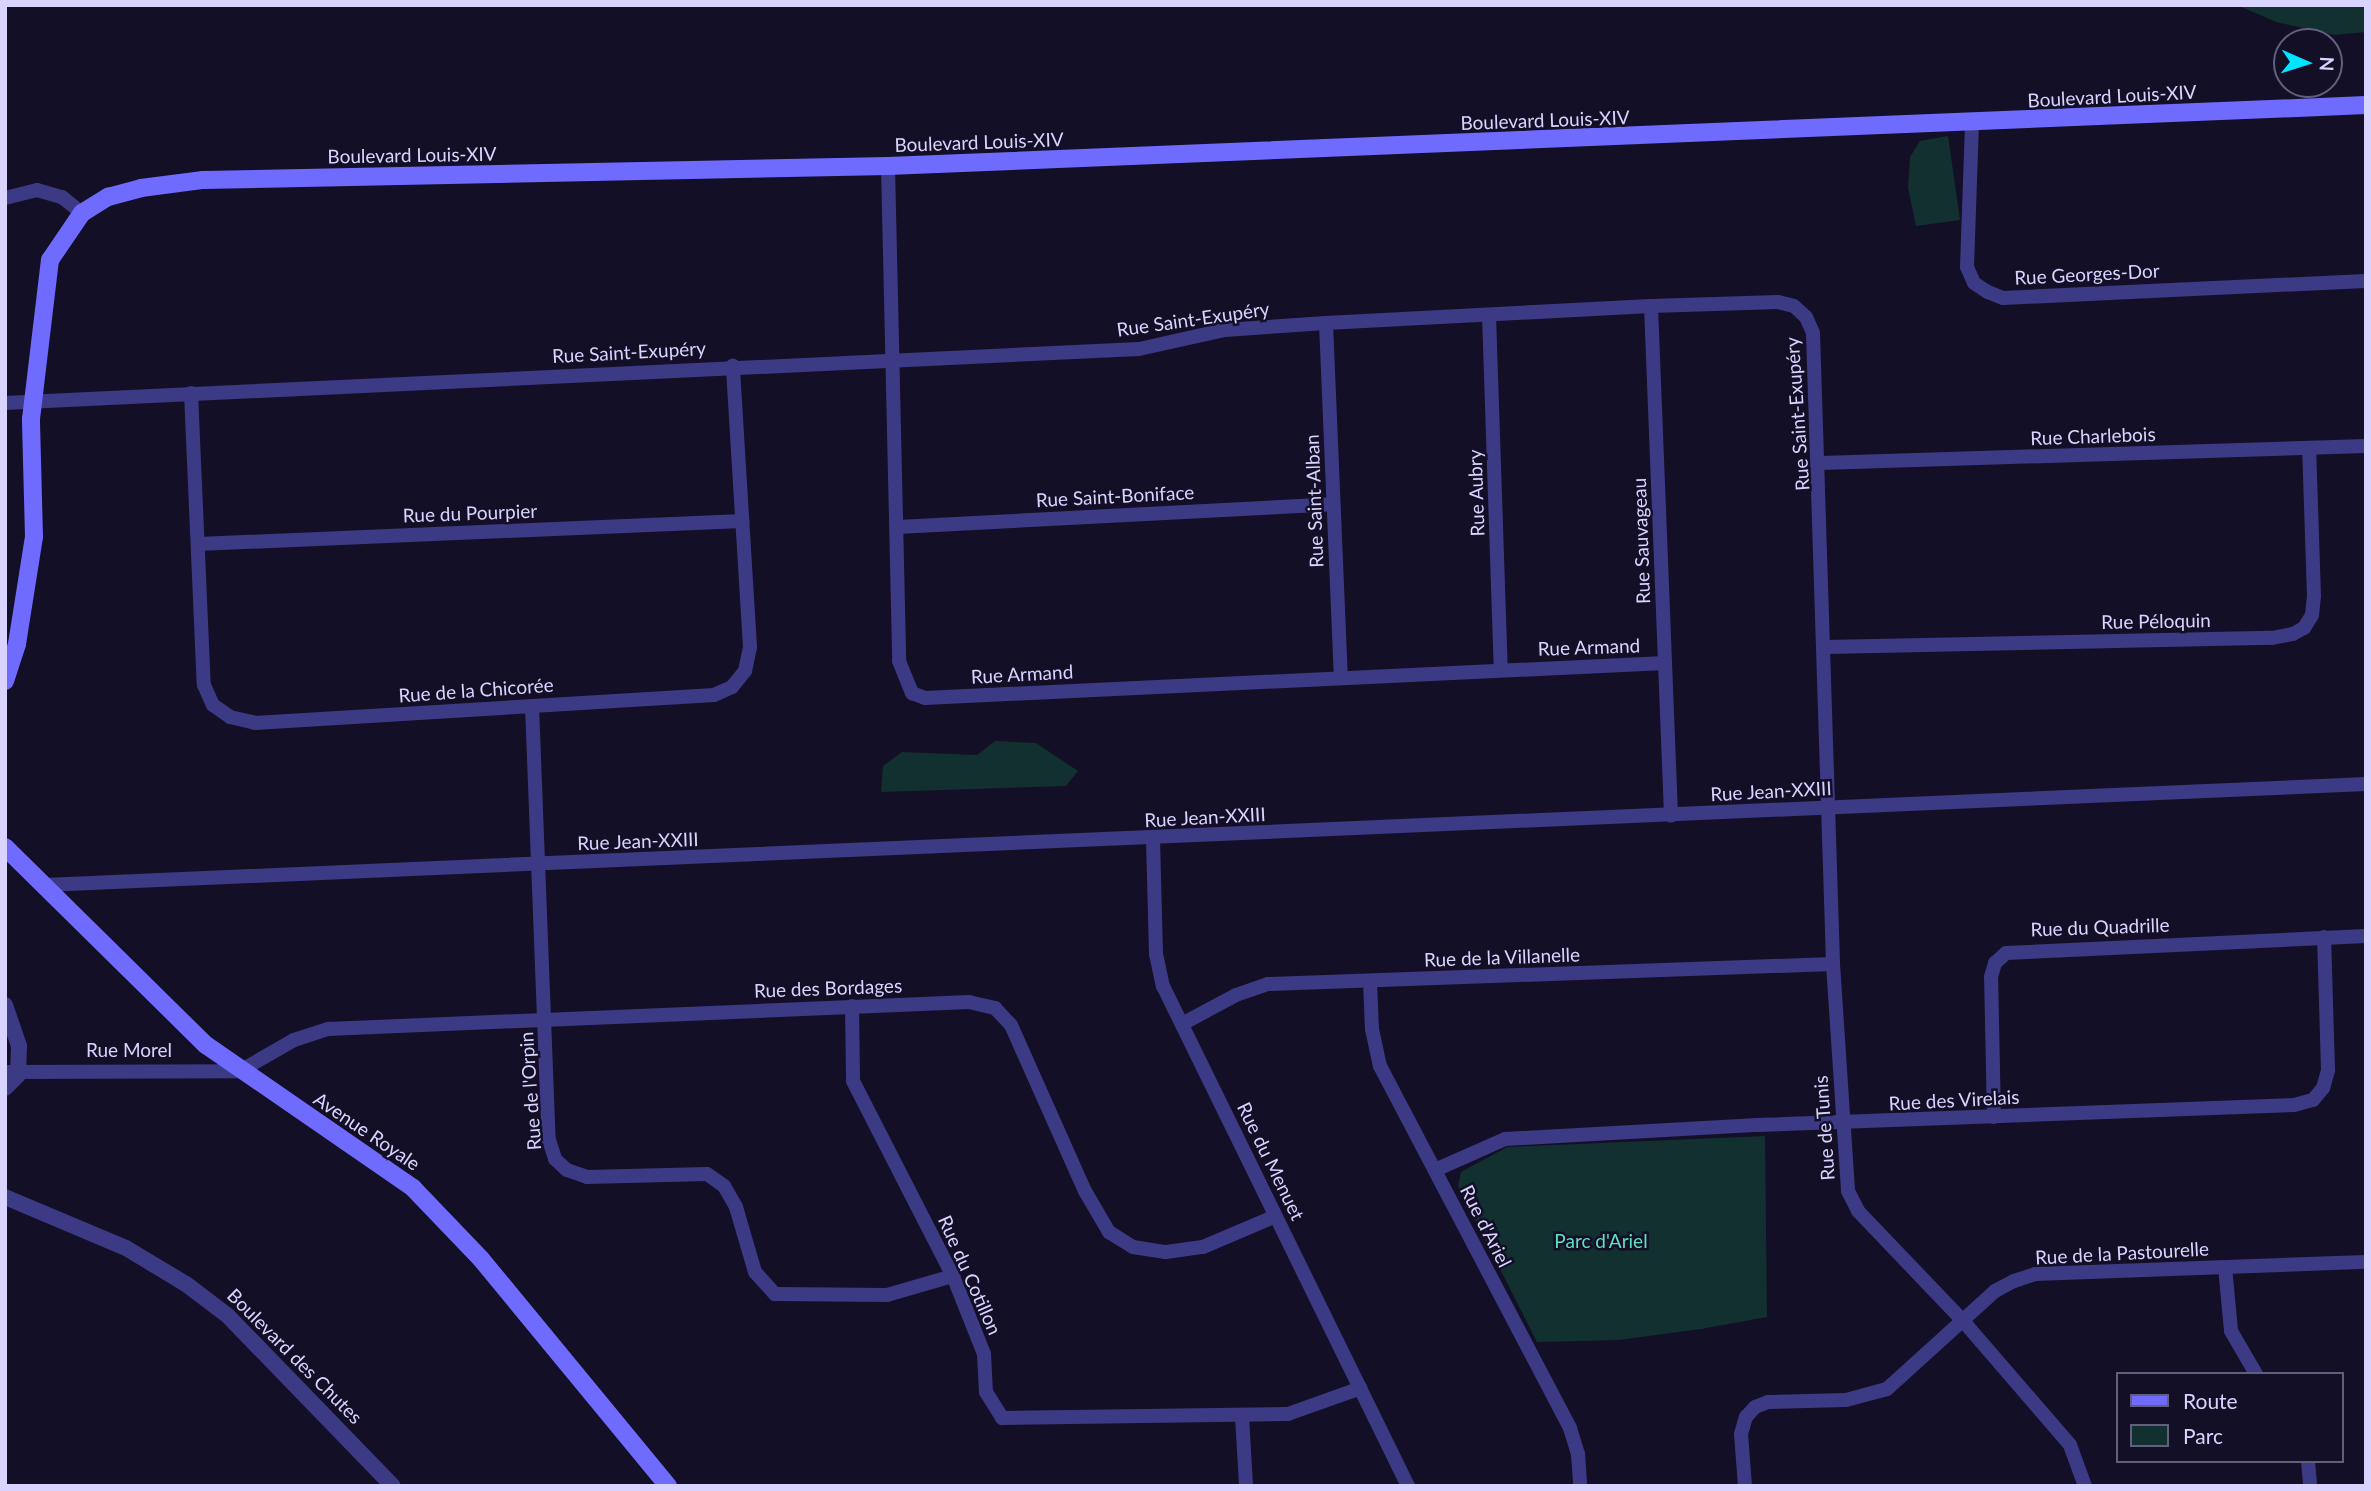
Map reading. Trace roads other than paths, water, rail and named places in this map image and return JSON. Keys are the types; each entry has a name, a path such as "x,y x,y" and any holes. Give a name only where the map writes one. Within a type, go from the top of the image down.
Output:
{"main road":[{"name":"Boulevard Louis-XIV","path":"5,681 17,644 34,537 31,419 36,401 50,260 82,213 108,197 141,188 203,180 888,166 1972,124 2366,105"},
{"name":"Avenue Royale","path":"5,847 206,1045 240,1071 414,1188 481,1259 668,1486"}],"street":[{"name":"Rue Georges-Dor","path":"1972,124 1967,267 1974,283 2003,298 2366,281"},
{"name":"Rue Armand","path":"888,166 899,661 912,693 925,698 1665,663"},
{"path":"5,198 37,190 62,197 82,213"},
{"name":"Rue Saint-Exupéry","path":"5,403 733,366 1139,349 1225,330 1651,306 1778,302 1794,306 1806,317 1813,333 1821,463 1827,807"},
{"name":"Rue Sauvageau","path":"1651,306 1671,816"},
{"name":"Rue Aubry","path":"1489,315 1502,670"},
{"name":"Rue Saint-Alban","path":"1326,323 1340,678"},
{"name":"Rue de la Chicorée","path":"191,393 204,685 213,705 230,717 255,723 714,695 732,687 745,671 750,647 733,366"},
{"name":"Rue Charlebois","path":"1821,463 2366,446"},
{"name":"Rue Péloquin","path":"1826,648 2272,638 2293,634 2304,628 2312,615 2314,596 2309,449"},
{"name":"Rue Saint-Boniface","path":"898,527 1333,504"},
{"name":"Rue du Pourpier","path":"198,544 744,521"},
{"name":"Rue de l'Orpin","path":"532,706 549,1140 555,1159 567,1170 606,1178 707,1174 724,1186 736,1207 755,1272 775,1294 887,1295 953,1276"},
{"name":"Rue Jean-XXIII","path":"45,885 1153,839 2366,784"},
{"name":"Rue de Tunis","path":"1827,807 1843,1164 1858,1211 1964,1322 2070,1445 2085,1486"},
{"name":"Rue du Menuet","path":"1153,839 1156,954 1163,986 1408,1486"},
{"name":"Rue du Quadrille","path":"1994,1117 1991,977 1995,963 2006,953 2366,936"},
{"name":"Rue des Virelais","path":"1435,1170 1505,1139 2294,1105 2313,1100 2323,1087 2328,1070 2324,937"},
{"name":"Rue de la Villanelle","path":"1182,1024 1236,995 1268,984 1833,964"},
{"name":"Rue d'Ariel","path":"1370,982 1372,1029 1380,1066 1570,1428 1578,1454 1580,1486"},
{"name":"Rue des Bordages","path":"240,1071 294,1041 328,1029 969,1002 995,1007 1011,1025 1085,1191 1109,1232 1133,1247 1166,1252 1203,1247 1276,1216"},
{"path":"5,1005 19,1046 5,1087"},
{"name":"Rue du Cotillon","path":"852,1006 853,1081 953,1276 984,1354 986,1392 1002,1418 1242,1416 1311,1408 1361,1388"},
{"name":"Rue Morel","path":"11,1074 38,1070 240,1071"},
{"name":"Boulevard des Chutes","path":"7,1201 126,1248 228,1315 393,1486"},
{"name":"Rue de la Pastourelle","path":"1745,1486 1741,1434 1746,1417 1755,1407 1768,1402 1867,1397 1887,1388 1964,1322 1995,1291 2035,1274 2366,1262"},
{"path":"2225,1267 2231,1331 2255,1372"},
{"path":"1242,1416 1246,1486"},
{"path":"2308,1463 2310,1486"}],"park label":[{"name":"Parc d'Ariel","path":"1601,1241"}]}
